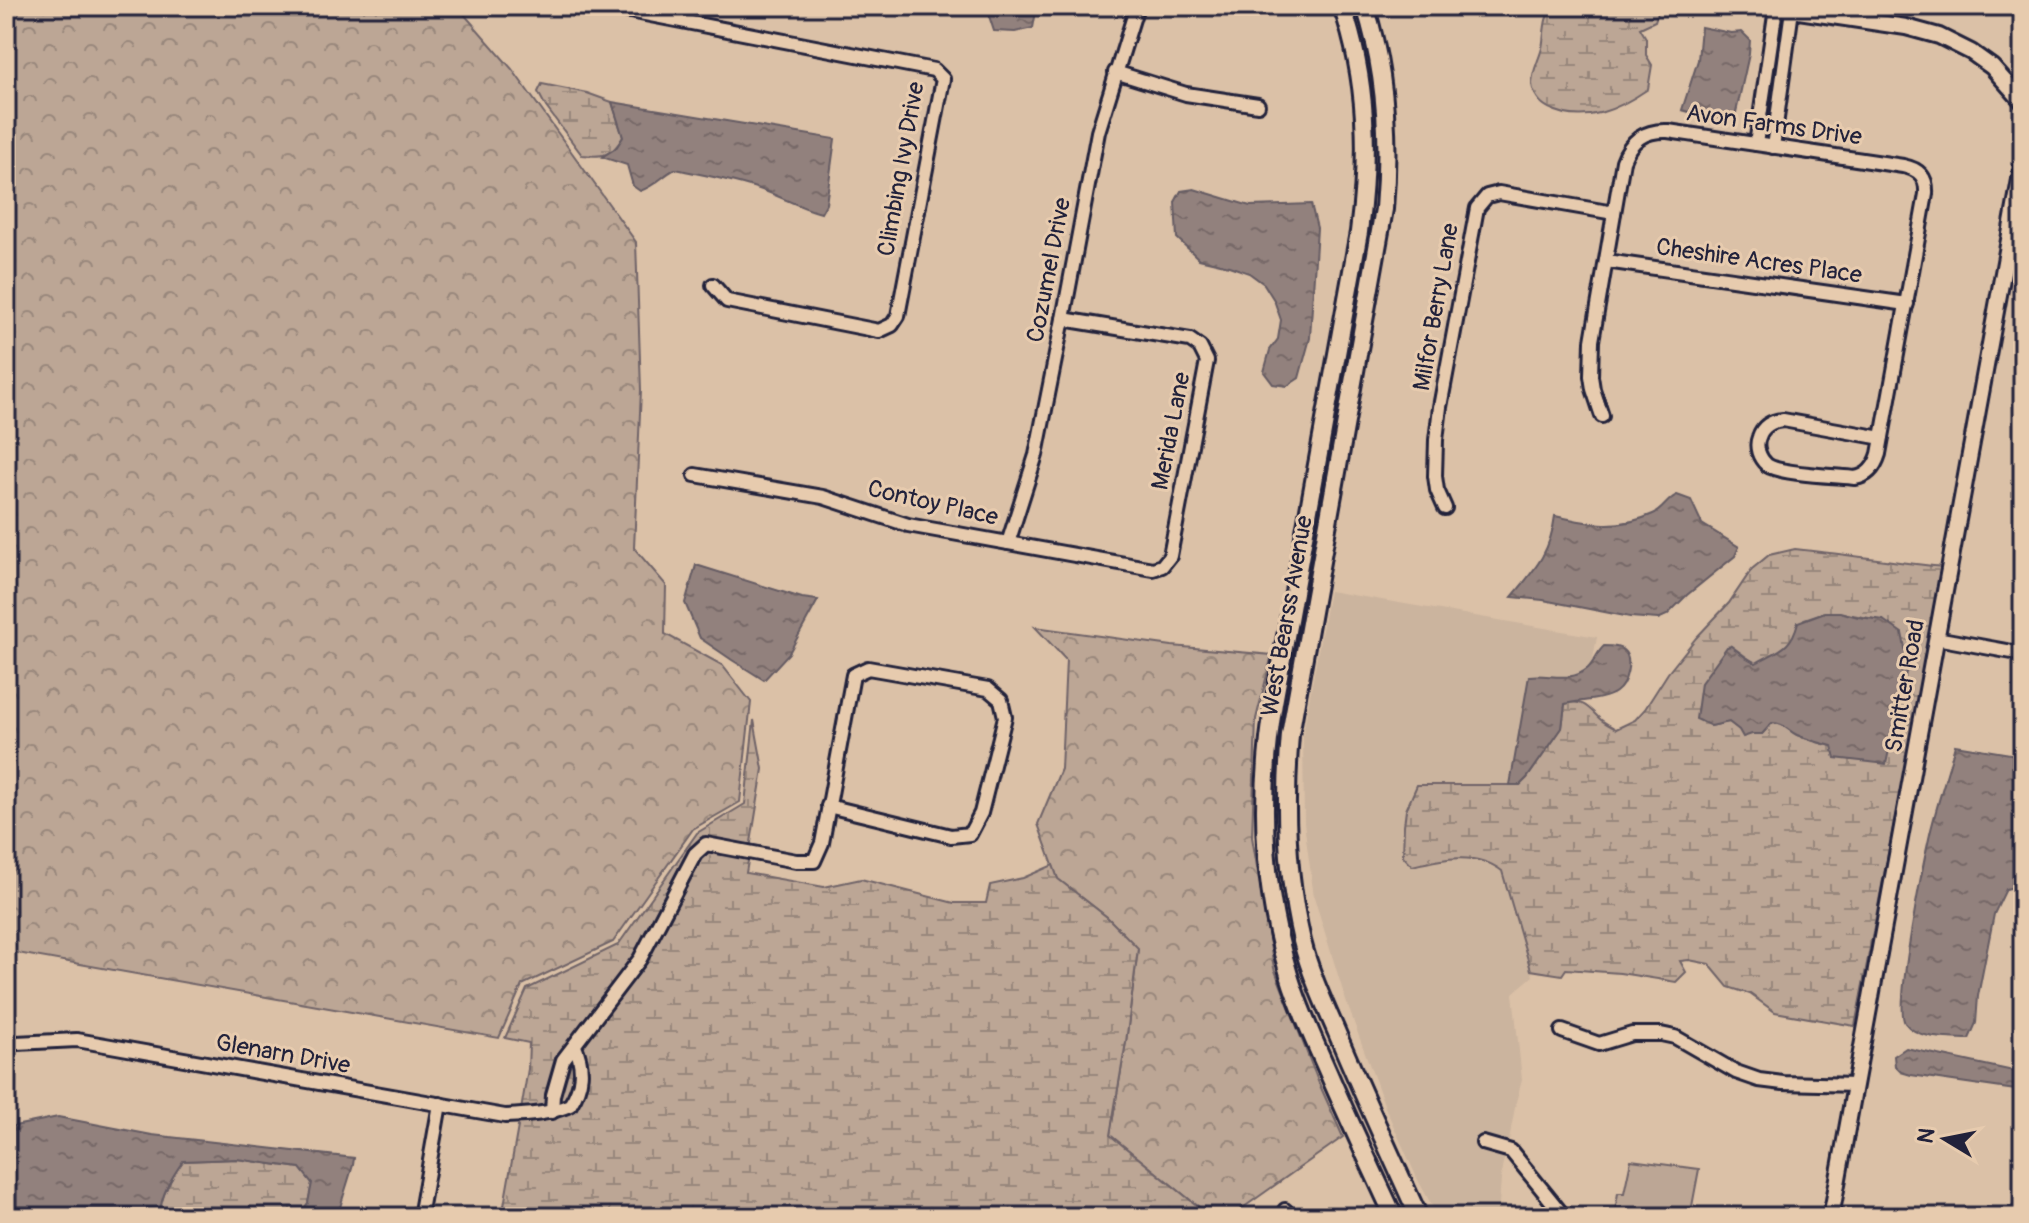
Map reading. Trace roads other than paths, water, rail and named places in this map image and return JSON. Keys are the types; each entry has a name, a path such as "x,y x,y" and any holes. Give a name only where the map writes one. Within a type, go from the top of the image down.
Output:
{"main road":[{"name":"West Bearss Avenue","path":"1342,6 1361,85 1366,137 1364,195 1274,703 1266,760 1264,814 1274,914 1289,976 1307,1026 1394,1217"},
{"name":"West Bearss Avenue","path":"1365,6 1378,55 1385,99 1388,132 1384,209 1295,705 1286,797 1289,864 1310,968 1419,1217"},
{"path":"1289,976 1301,988 1332,1061 1353,1071"}],"street":[{"name":"Climbing Ivy Drive","path":"604,6 649,10 934,70 943,79 898,316 892,325 879,331 727,301 713,285"},
{"name":"Cozumel Drive","path":"1008,543 1036,455 1098,132 1137,6"},
{"path":"1756,144 1771,7 1906,27 1939,36 1992,67 2023,102"},
{"path":"1773,147 1792,10"},
{"path":"1115,72 1186,94 1258,105"},
{"path":"1764,89 1781,92"},
{"name":"Avon Farms Drive","path":"1602,416 1593,389 1591,362 1595,317 1623,161 1633,142 1643,135 1652,131 1668,131 1903,166 1921,174 1925,180 1926,194 1907,304 1882,438 1879,454 1874,467 1865,476 1855,478 1771,467 1757,448 1758,439 1767,424 1783,420 1882,438"},
{"name":"Smitter Road","path":"1831,1217 2023,163"},
{"name":"Milfor Berry Lane","path":"1445,508 1435,476 1436,440 1477,208 1487,196 1499,193 1614,213"},
{"name":"Cheshire Acres Place","path":"1606,261 1907,304"},
{"name":"Merida Lane","path":"1063,319 1190,340 1200,347 1207,361 1170,556 1162,566"},
{"name":"Contoy Place","path":"695,475 823,497 908,525 1153,569 1162,566"},
{"path":"1936,638 2023,653"},
{"path":"575,1046 580,1058 582,1081 570,1105 552,1112 553,1095 563,1060 640,959 695,854 706,844 796,861 814,861 822,843 828,806 853,675 868,668 988,689 1001,700 1005,717 981,813 970,834 951,836 828,806"},
{"path":"1562,1031 1599,1044 1632,1034 1661,1034 1675,1037 1736,1072 1759,1080 1855,1085"},
{"name":"Glenarn Drive","path":"6,1041 77,1040 505,1116 552,1112"},
{"path":"420,1217 440,1104"},
{"path":"1483,1143 1511,1151 1562,1214 1575,1217"}],"water":[{"path":"990,6 1037,6 1033,28 1015,32 994,31 989,16"},
{"path":"1701,27 1742,32 1750,40 1735,117 1710,118 1682,110 1698,60"},
{"path":"612,102 835,139 826,204 821,213 751,186 675,169 640,191 633,186 627,165 602,157 616,148 623,137"},
{"path":"1194,189 1250,206 1311,204 1317,228 1310,338 1299,378 1287,386 1273,384 1264,372 1270,350 1278,339 1281,320 1264,284 1249,273 1199,259 1177,238 1175,202 1181,191"},
{"path":"1677,495 1691,500 1702,524 1739,547 1735,556 1667,615 1658,619 1630,617 1512,597 1545,551 1555,516 1593,523 1628,522 1656,512"},
{"path":"696,565 802,598 818,600 789,653 764,680 700,638 685,603"},
{"path":"1825,612 1883,620 1902,633 1908,663 1886,764 1835,758 1832,746 1797,735 1776,723 1772,723 1762,734 1743,737 1729,722 1711,726 1696,719 1701,683 1727,647 1731,646 1756,663 1787,644 1798,622"},
{"path":"1604,646 1623,650 1628,659 1626,678 1620,689 1605,697 1565,704 1562,728 1527,778 1520,785 1510,785 1529,676 1574,676 1590,665"},
{"path":"1955,745 2023,756 2023,885 2006,889 1994,914 1978,996 1976,1023 1969,1039 1917,1033 1905,1023 1903,1011 1906,963 1922,872"},
{"path":"1906,1048 2023,1073 2023,1091 1901,1072 1895,1066 1894,1056"},
{"path":"58,1117 152,1135 354,1158 353,1165 337,1217 298,1217 308,1203 312,1183 300,1168 237,1159 183,1161 164,1195 160,1217 6,1217 6,1135 10,1127"}]}
